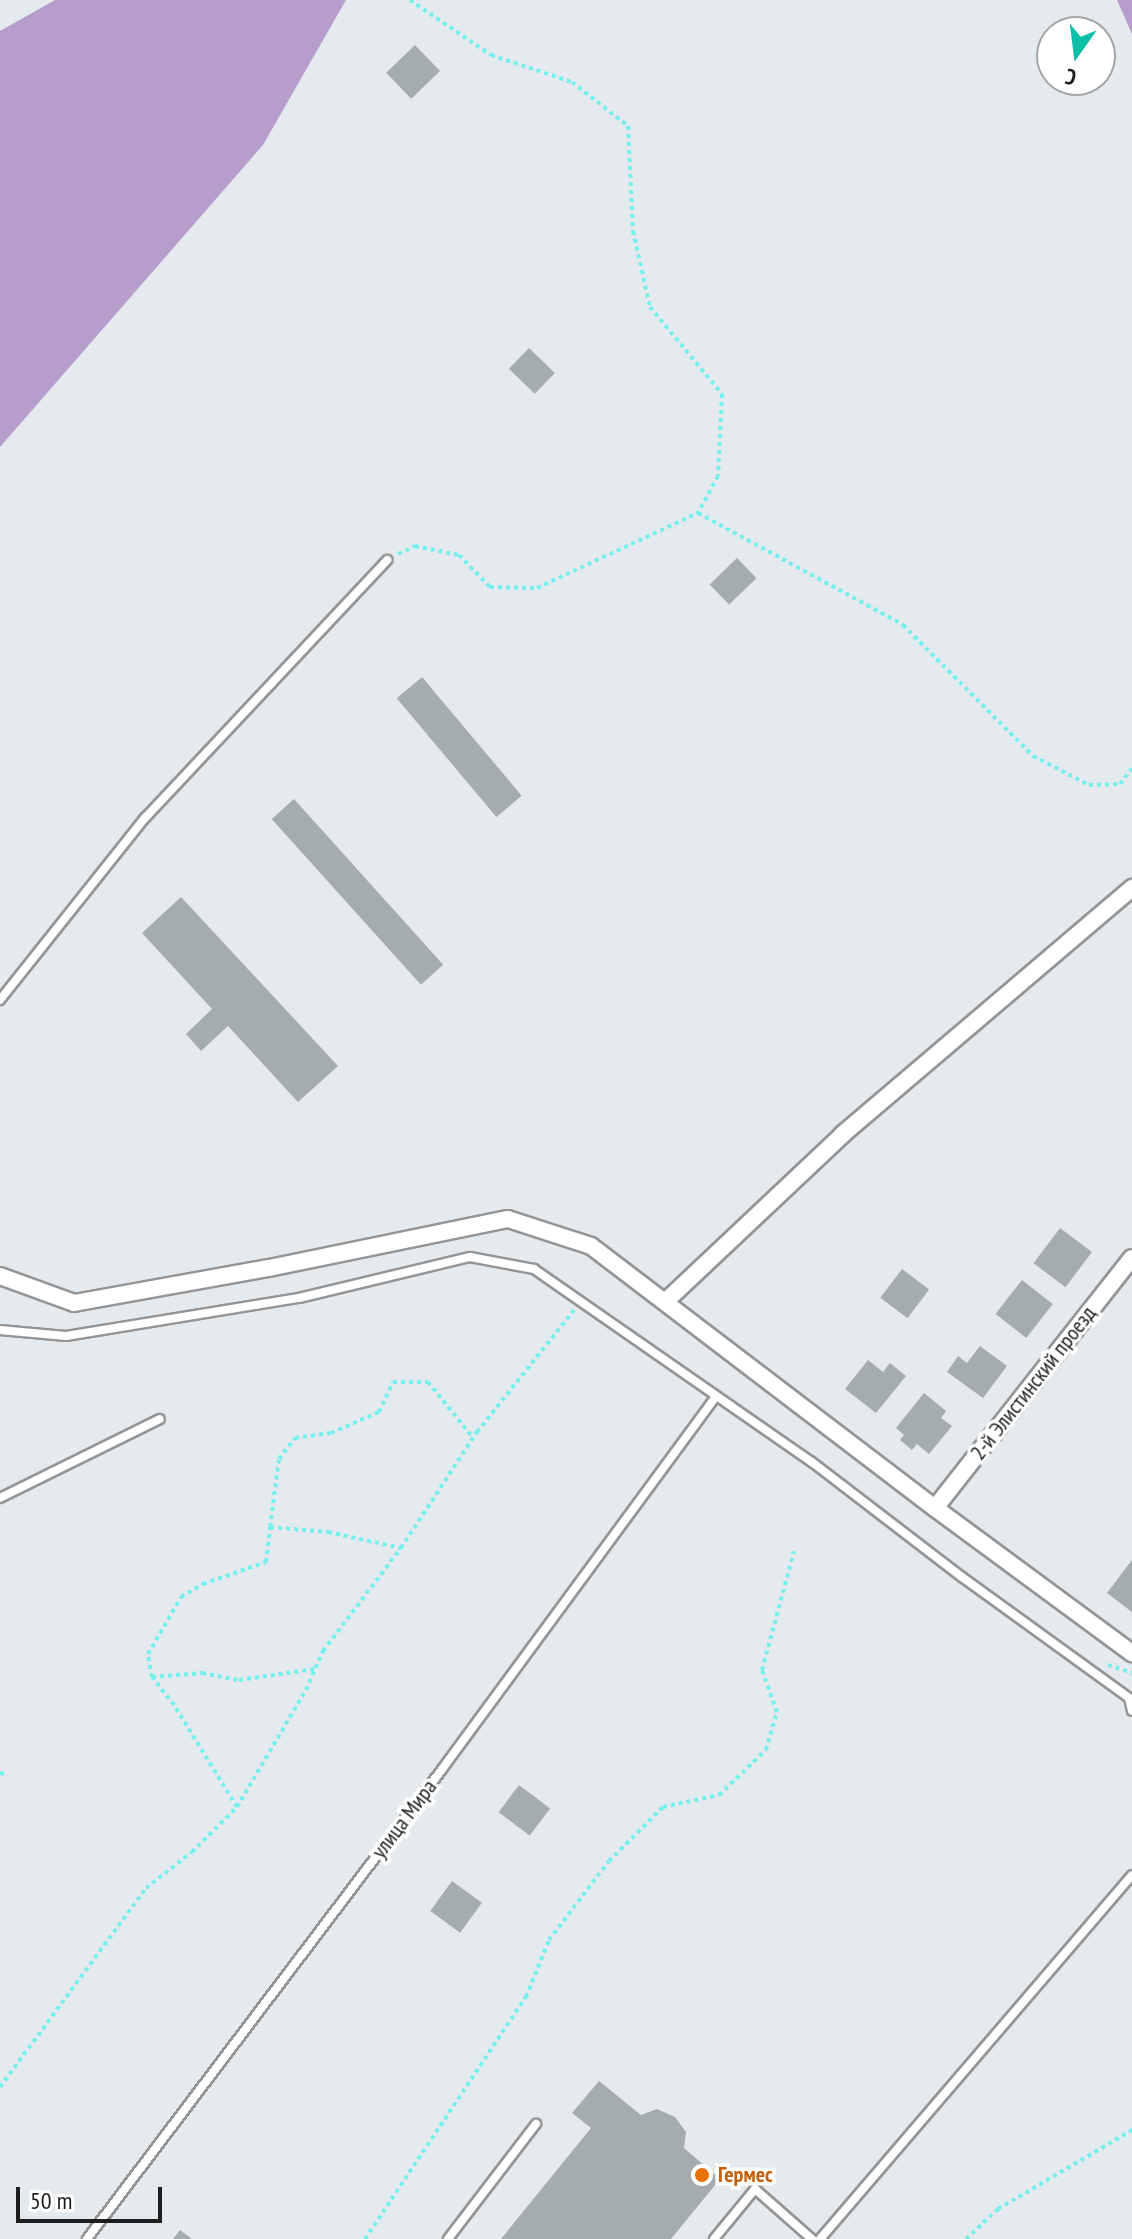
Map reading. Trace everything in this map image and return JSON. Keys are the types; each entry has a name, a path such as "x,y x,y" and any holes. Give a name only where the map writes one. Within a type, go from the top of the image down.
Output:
{"street":[{"path":"665,1302 843,1134 1132,888"},
{"path":"0,1276 74,1303 269,1268 508,1219 591,1246 935,1508 1132,1653"},
{"name":"2-й Элистинский проезд","path":"935,1508 1132,1258"}],"lane":[{"path":"0,1000 145,818 387,560"},
{"path":"0,1330 66,1336 299,1298 470,1257 534,1269 812,1462 962,1577 1129,1698 1132,1711"},
{"name":"улица Мира","path":"87,2239 434,1780 716,1396"},
{"path":"0,1498 160,1419"},
{"path":"820,2239 1132,1875"},
{"path":"448,2239 536,2124"},
{"path":"714,2239 755,2189 812,2239"}],"path":[{"path":"387,560 415,546 459,555 490,587 537,588 698,513 718,476 722,394 650,307 633,231 628,126 572,82 491,55 410,0"},
{"path":"698,513 903,625 1033,756 1089,785 1120,784 1132,768"},
{"path":"0,2087 146,1888 192,1852 237,1807 323,1651 401,1548 473,1438 580,1301"},
{"path":"237,1807 174,1705 152,1677 148,1654 181,1597 203,1584 266,1562 279,1459 295,1438 331,1433 379,1412 393,1382 428,1382 473,1438"},
{"path":"270,1527 328,1532 401,1548"},
{"path":"365,2239 526,1997 549,1940 609,1861 663,1807 719,1795 766,1750 777,1712 762,1670 794,1551"},
{"path":"152,1677 202,1673 239,1680 315,1669"},
{"path":"966,2239 998,2209 1132,2130"}],"shaded area":[{"path":"55,0 346,0 263,145 0,447 0,31"},
{"path":"1117,0 1132,0 1132,34"}],"building":[{"path":"415,45 440,71 411,99 386,73"},
{"path":"529,348 555,373 535,394 509,369"},
{"path":"737,558 756,578 729,605 710,584"},
{"path":"422,677 522,796 496,817 397,698"},
{"path":"294,799 443,965 421,985 272,819"},
{"path":"181,897 338,1066 298,1102 228,1026 201,1051 186,1034 212,1009 142,933"},
{"path":"1060,1228 1092,1252 1065,1287 1034,1263"},
{"path":"902,1269 929,1289 907,1318 880,1298"},
{"path":"1022,1280 1053,1304 1026,1338 996,1314"},
{"path":"980,1346 1007,1366 983,1398 947,1372 958,1356 967,1363"},
{"path":"868,1360 883,1372 890,1363 906,1376 876,1413 845,1389"},
{"path":"924,1393 946,1411 941,1418 952,1426 929,1454 917,1444 912,1450 900,1440 904,1435 896,1428"},
{"path":"1132,1560 1132,1612 1107,1593"},
{"path":"519,1785 550,1808 530,1836 499,1812"},
{"path":"452,1881 482,1903 460,1933 430,1911"},
{"path":"599,2081 641,2115 657,2109 675,2117 686,2132 684,2148 720,2179 671,2239 501,2239 591,2128 572,2113"},
{"path":"180,2230 192,2239 173,2239"}],"place":[{"name":"Гермес","path":"702,2175"}]}
